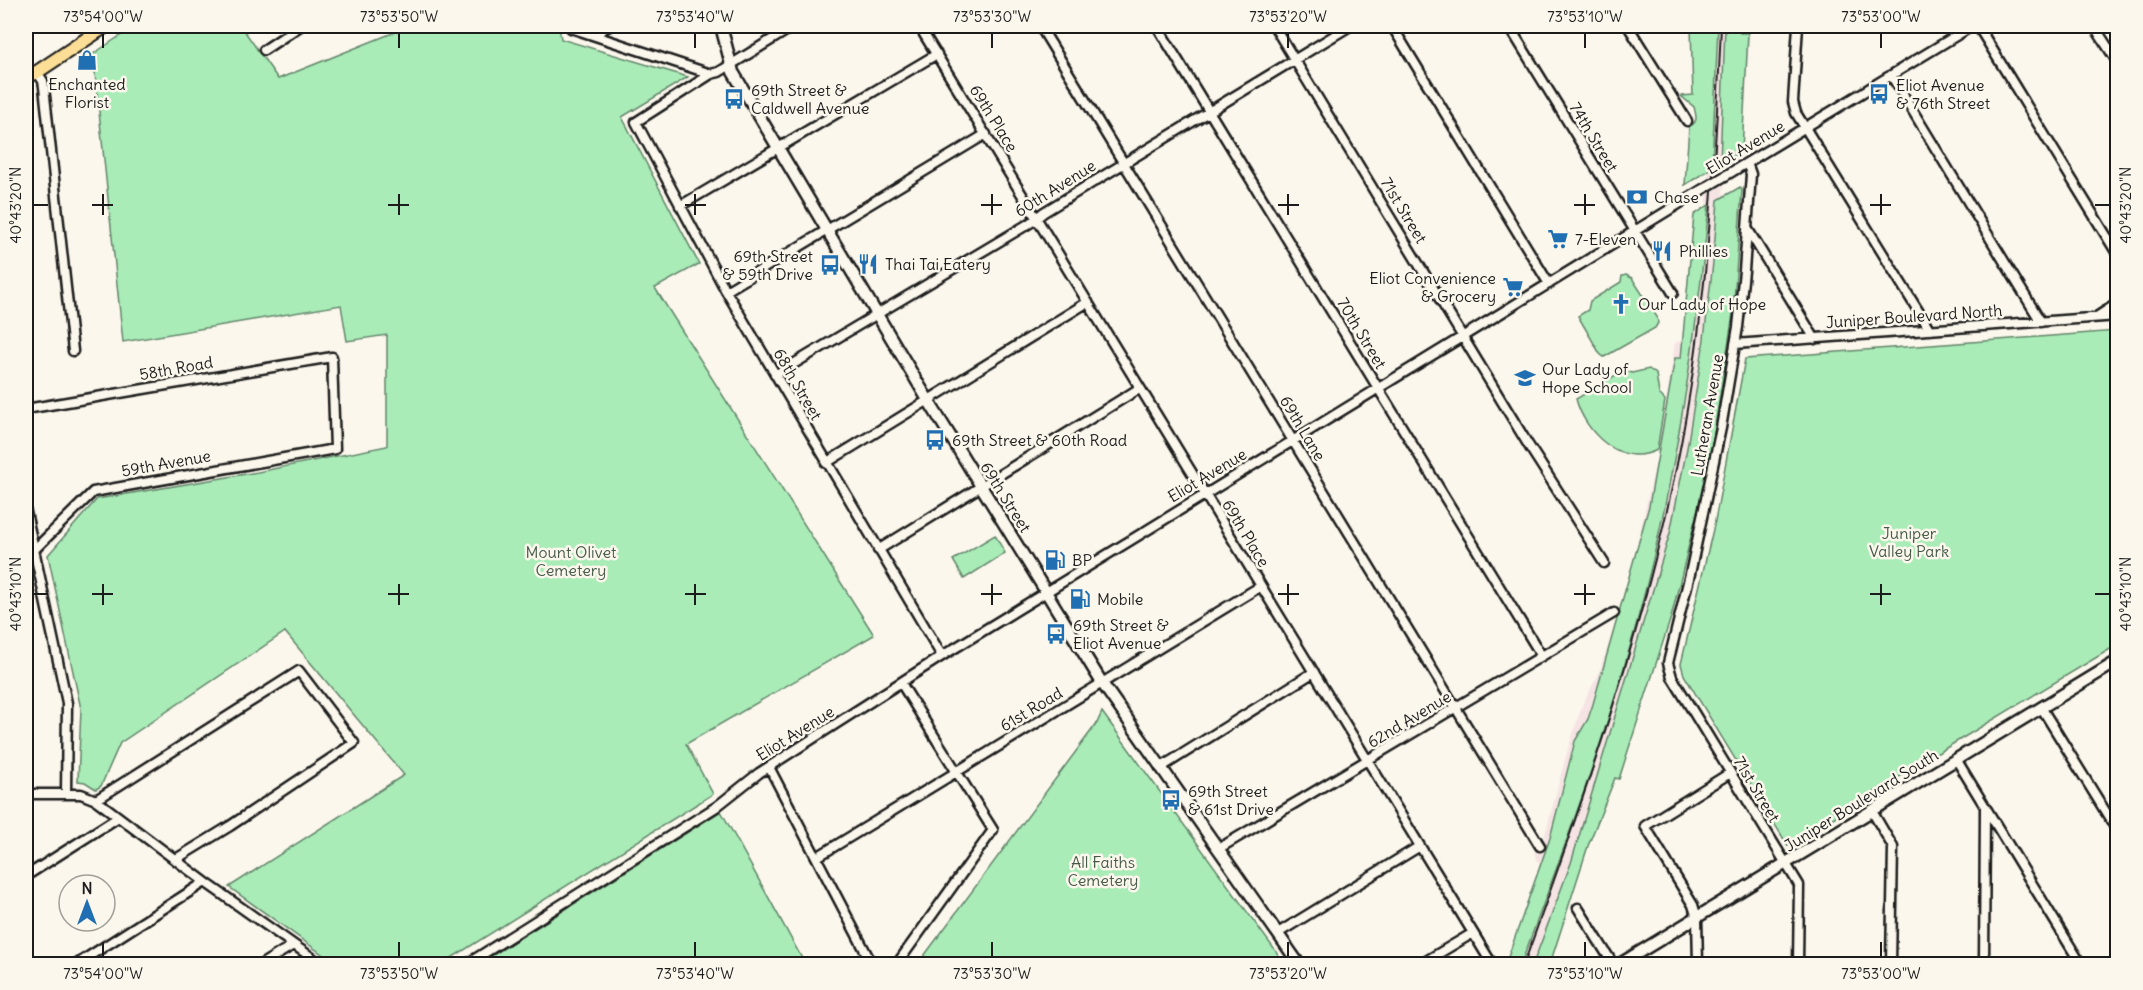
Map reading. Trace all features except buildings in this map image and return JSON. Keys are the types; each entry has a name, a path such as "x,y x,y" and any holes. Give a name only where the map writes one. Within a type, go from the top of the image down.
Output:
{"main road":[{"path":"26,81 31,75 106,26"},
{"name":"69th Street","path":"721,26 733,72 928,400 1102,683 1299,964"},
{"name":"Juniper Boulevard South","path":"1620,964 2118,661"}],"street":[{"path":"264,50 300,26"},
{"path":"570,26 711,74 731,66 794,26"},
{"path":"593,35 609,26"},
{"name":"69th Place","path":"919,26 1492,964"},
{"name":"69th Lane","path":"1040,26 1540,846"},
{"name":"70th Street","path":"1157,26 1541,655"},
{"name":"71st Street","path":"1274,26 1529,446 1604,563"},
{"name":"60th Avenue","path":"775,375 1350,26"},
{"path":"1392,26 1549,284"},
{"name":"74th Street","path":"1509,26 1673,293"},
{"path":"1628,26 1687,121"},
{"path":"1798,26 1793,102 1796,113 1930,330"},
{"name":"Eliot Avenue","path":"467,964 716,807 769,767 942,656 1972,26"},
{"path":"1978,26 2118,255"},
{"path":"2094,26 2118,63"},
{"path":"680,206 937,54"},
{"name":"68th Street","path":"711,74 636,122 726,291 942,656"},
{"path":"31,75 43,81 44,87 73,351"},
{"path":"1891,75 2041,322"},
{"path":"726,291 986,134"},
{"name":"Lutheran Avenue","path":"1669,669 1669,655 1715,462 1735,345 1744,271 1751,174 1747,163"},
{"path":"1747,227 1815,339"},
{"path":"826,463 1088,302"},
{"name":"Juniper Boulevard North","path":"2095,318 2118,303"},
{"name":"Juniper Boulevard North","path":"1735,345 2118,316"},
{"name":"58th Road","path":"26,409 332,357 335,449"},
{"path":"878,550 1140,388"},
{"name":"59th Avenue","path":"30,550 93,492 335,449"},
{"path":"26,512 30,550 67,703 66,794"},
{"name":"61st Road","path":"817,857 1261,586"},
{"name":"62nd Avenue","path":"1218,849 1614,613"},
{"name":"71st Street","path":"1669,669 1730,774 1799,885 1798,964"},
{"path":"96,800 299,671 354,743 176,859"},
{"path":"1160,768 1314,672"},
{"path":"897,964 993,830 901,683"},
{"path":"2041,707 2118,832"},
{"path":"1956,759 2081,964"},
{"path":"769,767 872,964"},
{"path":"1698,964 1697,918 1693,905 1645,826 1730,774"},
{"path":"26,794 81,794 96,800 117,818 321,964"},
{"path":"1984,964 1985,808"},
{"path":"1872,811 1893,847 1891,964"},
{"path":"26,876 117,818"},
{"path":"1278,933 1420,846"},
{"path":"77,964 206,882"},
{"path":"1578,908 1613,964"},
{"path":"1421,964 1473,933"},
{"path":"262,964 293,945"}],"shaded area":[{"path":"1690,26 1750,26 1743,149 1726,160 1723,195 1742,186 1731,331 1708,459 1660,652 1621,753 1599,819 1585,850 1550,964 1512,964 1507,957 1543,873 1534,853 1542,846 1567,752 1583,703 1598,675 1626,593 1657,457 1675,343 1682,340 1692,230 1701,220 1695,213 1706,207 1708,186 1708,171 1692,97"}],"green space":[{"name":"Mount Olivet Cemetery","path":"135,26 241,26 278,79 410,26 559,26 561,39 688,77 622,117 699,264 655,288 874,635 686,744 713,794 442,964 336,964 229,887 404,775 285,632 120,743 101,786 96,789 85,782 78,781 81,709 48,555 97,499 258,472 387,446 387,335 347,341 341,305 123,342 93,54"},
{"path":"1691,26 1718,26 1712,168 1685,185 1689,126 1696,118 1694,107 1681,96 1693,95"},
{"path":"1725,26 1740,26 1740,33 1748,33 1742,151 1720,164"},
{"path":"1740,187 1742,190 1733,314 1710,459 1672,614 1619,779 1615,778 1588,846 1550,964 1533,964 1571,863 1670,533 1687,448 1703,347 1718,200"},
{"path":"1709,205 1698,306 1683,407 1665,508 1641,607 1601,742 1554,876 1521,964 1510,964 1507,960 1550,838 1575,741 1588,719 1593,704 1649,506 1675,358 1681,358 1694,215"},
{"path":"1622,276 1632,278 1657,317 1658,323 1655,328 1604,357 1578,316 1588,310 1590,301 1621,282"},
{"name":"Juniper Valley Park","path":"2117,331 2117,645 1788,846 1684,675 1681,664 1715,521 1745,359"},
{"path":"1649,369 1656,374 1659,394 1665,400 1657,450 1644,454 1618,451 1606,444 1587,424 1576,399 1624,370 1632,373"},
{"path":"995,535 1005,553 964,579 953,560"},
{"name":"All Faiths Cemetery","path":"1102,712 1285,964 918,964 1097,723"},
{"path":"721,811 805,964 479,964"}],"railway":[{"path":"1524,964 1568,841 1629,655 1647,592 1677,464 1695,355 1708,246 1721,26"}],"place":[{"name":"Enchanted Florist","path":"87,60"},
{"name":"Eliot Avenue & 76th Street","path":"1879,94"},
{"name":"69th Street & Caldwell Avenue","path":"734,99"},
{"name":"Chase","path":"1637,197"},
{"name":"7-Eleven","path":"1558,239"},
{"name":"Phillies","path":"1662,251"},
{"name":"Thai Tai Eatery","path":"868,264"},
{"name":"69th Street & 59th Drive","path":"830,265"},
{"name":"Eliot Convenience & Grocery","path":"1513,287"},
{"name":"Our Lady of Hope","path":"1621,304"},
{"name":"Our Lady of Hope School","path":"1525,378"},
{"name":"69th Street & 60th Road","path":"935,440"},
{"name":"BP","path":"1055,560"},
{"name":"Mobile","path":"1080,599"},
{"name":"69th Street & Eliot Avenue","path":"1056,634"},
{"name":"69th Street & 61st Drive","path":"1171,800"}]}
